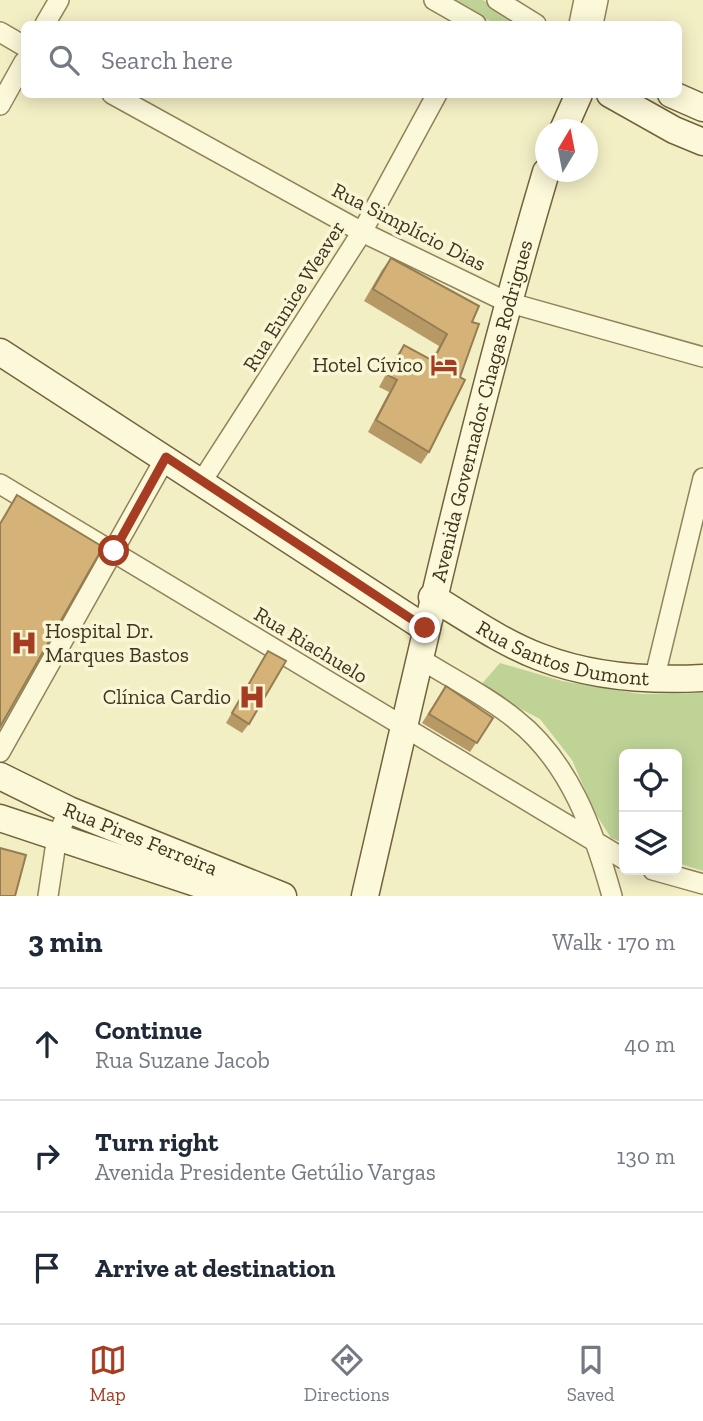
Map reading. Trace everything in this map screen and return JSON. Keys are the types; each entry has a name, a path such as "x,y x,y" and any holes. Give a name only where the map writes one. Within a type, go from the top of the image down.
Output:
{"street":[{"path":"47,21 59,0"},
{"path":"434,0 471,21"},
{"path":"497,0 531,21"},
{"path":"580,21 584,0"},
{"path":"594,21 598,0"},
{"path":"0,32 21,44"},
{"path":"0,105 21,67"},
{"name":"Rua Simplício Dias","path":"119,98 362,232 507,302 703,357"},
{"name":"Rua Eunice Weaver","path":"202,481 362,232 436,98"},
{"path":"556,119 558,98"},
{"path":"568,119 577,98"},
{"path":"618,98 703,142"},
{"path":"680,98 703,108"},
{"name":"Avenida Governador Chagas Rodrigues","path":"365,896 432,597 507,302 543,182"},
{"path":"0,352 166,457 425,628"},
{"path":"0,752 166,457"},
{"path":"654,680 703,478"},
{"name":"Rua Riachuelo","path":"0,484 403,729 619,856"},
{"name":"Rua Santos Dumont","path":"432,597 540,657 596,673 654,680 703,678"},
{"path":"419,659 497,706 531,734 571,787 598,846 612,896"},
{"name":"Rua Pires Ferreira","path":"0,776 69,810 283,896"},
{"path":"48,896 57,836 69,810"},
{"path":"0,818 235,896"},
{"path":"671,875 703,884"}],"green space":[{"path":"452,0 483,0 519,21 490,21"},
{"path":"500,663 562,681 641,694 703,693 703,871 682,865 682,749 619,749 619,841 611,838 594,811 572,760 540,719 479,687"}],"building":[{"name":"Hotel Cívico","path":"391,258 479,306 472,322 479,324 460,377 465,380 429,452 376,420 397,380 388,375 404,345 433,361 447,334 373,289"},
{"name":"Hospital Dr. Marques Bastos","path":"17,495 103,547 0,727 0,524"},
{"name":"Clínica Cardio","path":"268,651 286,661 249,724 232,713"},
{"path":"446,686 493,718 477,743 429,714"},
{"path":"0,848 26,855 15,896 0,896"}],"place":[{"name":"Hotel Cívico","path":"444,365"},
{"name":"Hospital Dr. Marques Bastos","path":"24,643"},
{"name":"Clínica Cardio","path":"252,697"}],"route":[{"path":"114,551 166,457 425,628"}]}
